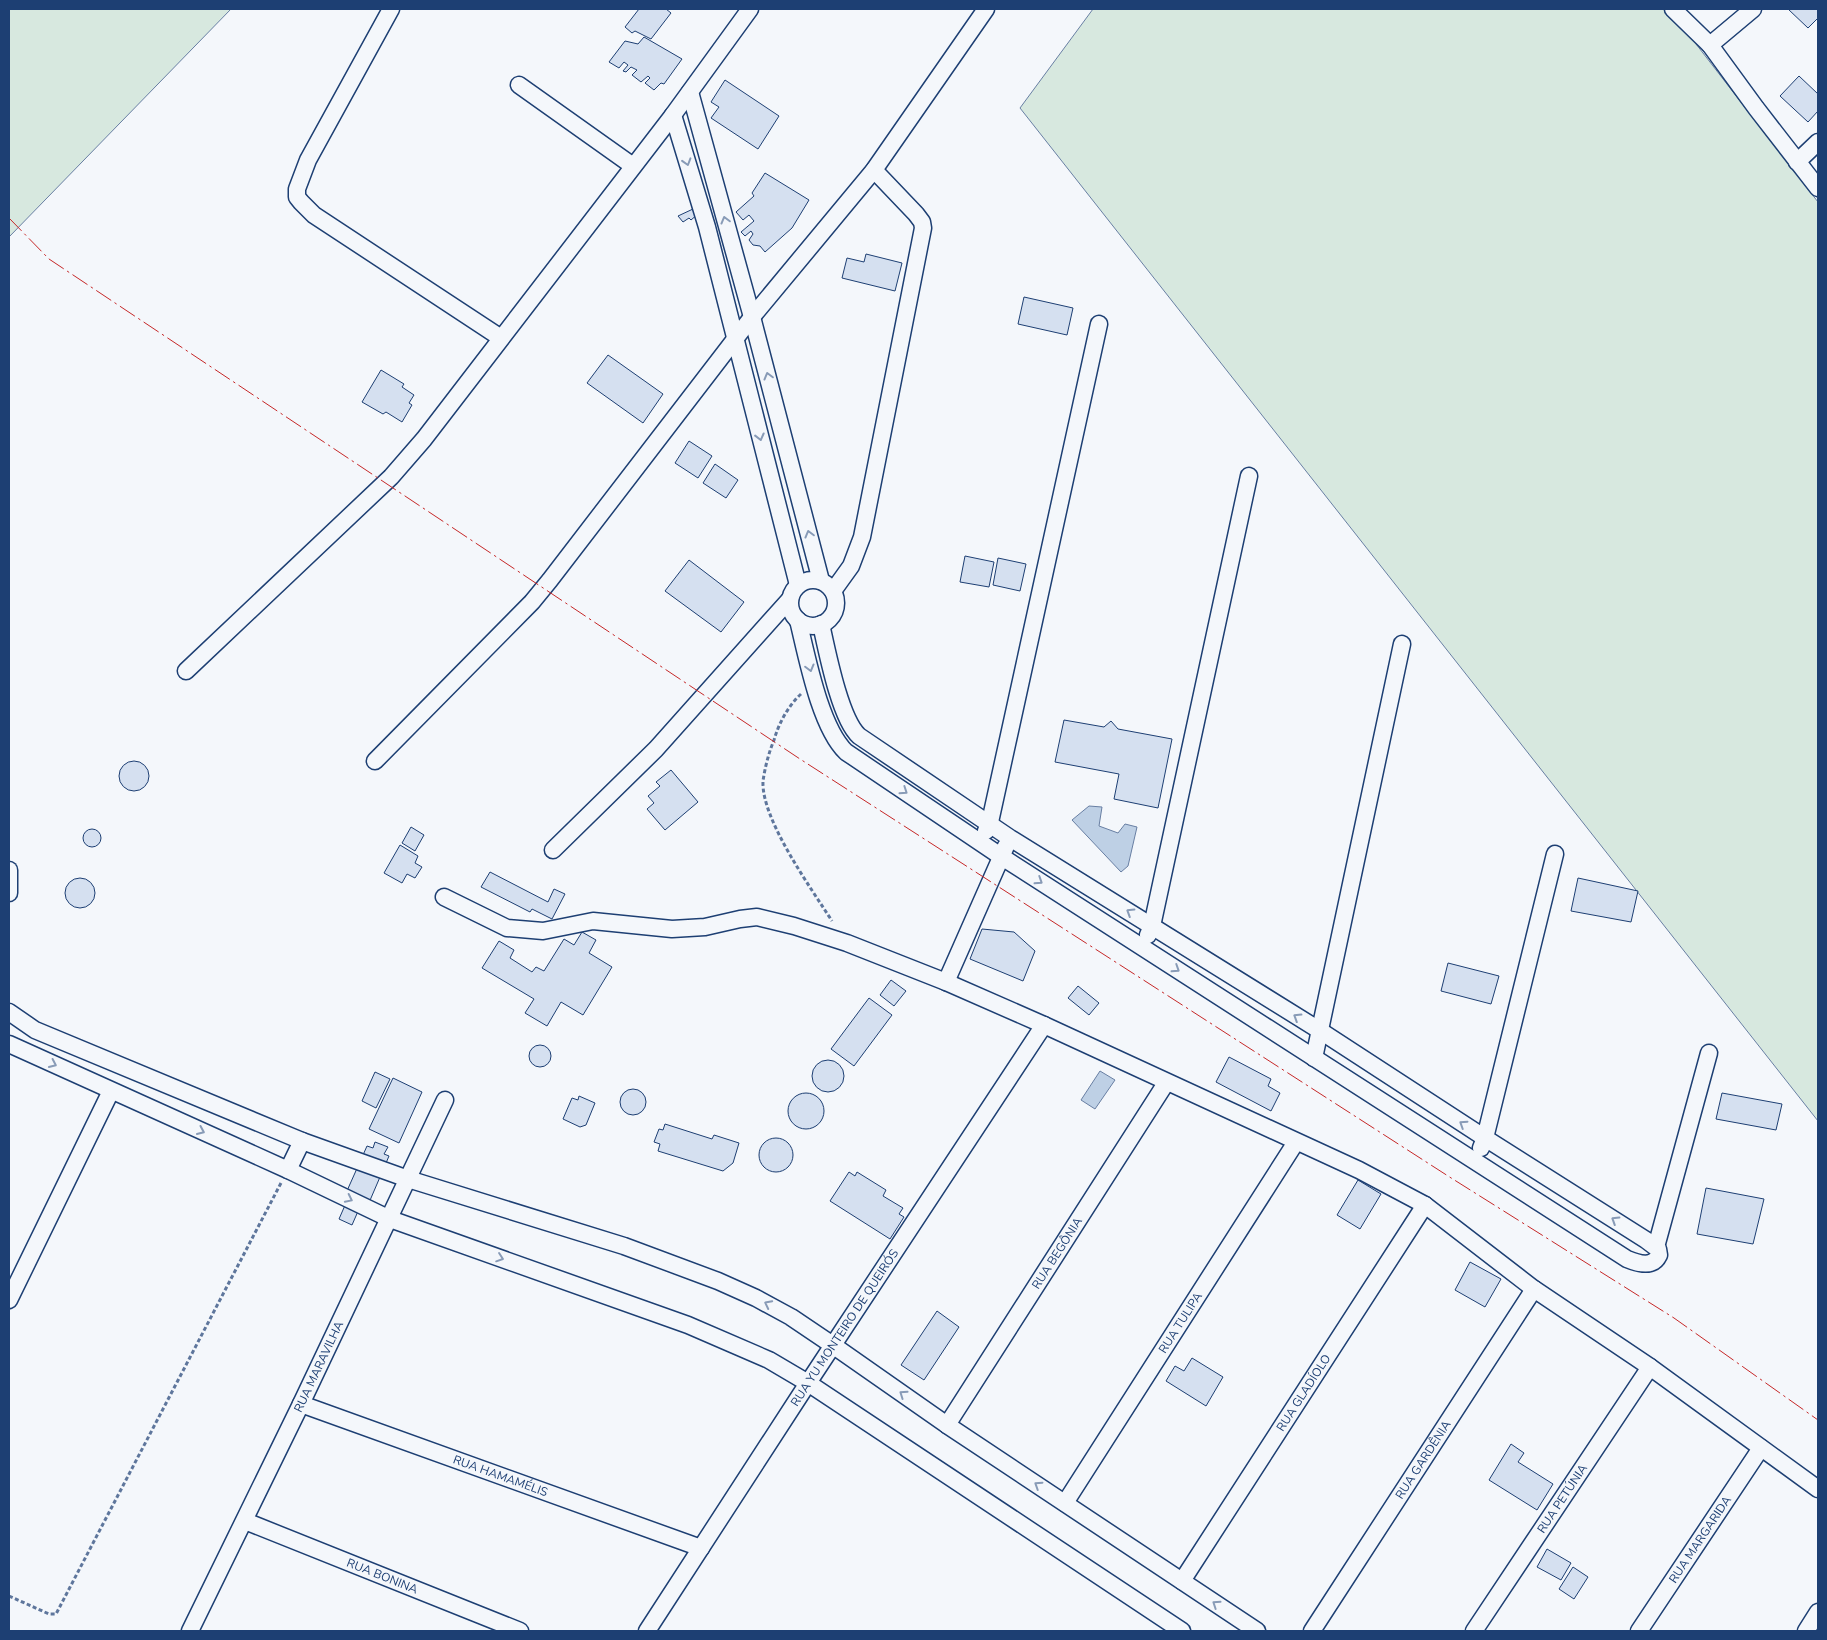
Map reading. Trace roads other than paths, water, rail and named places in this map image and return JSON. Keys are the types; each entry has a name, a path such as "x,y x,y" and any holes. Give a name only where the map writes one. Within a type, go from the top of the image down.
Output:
{"street":[{"path":"391,9 308,160 297,189 297,197 314,215 502,338"},
{"path":"186,671 391,477 424,440 673,115 750,9"},
{"path":"375,761 532,602 752,317 874,170 986,9"},
{"path":"1673,9 1710,45 1818,188"},
{"path":"1710,45 1753,9"},
{"path":"519,85 634,166"},
{"path":"673,115 707,227 735,340 794,592 790,607 798,620 805,625 821,624 833,614 836,607 836,598 827,586 690,92"},
{"path":"1797,162 1818,142"},
{"path":"827,586 851,566 862,537 923,228 922,222 916,214 874,170"},
{"path":"982,843 990,822 1098,324"},
{"path":"1144,948 1152,926 1249,476"},
{"path":"553,850 656,749 805,581 827,586"},
{"path":"798,620 827,723 835,740 846,752 1002,857 1314,1058 1475,1159 1627,1259 1649,1264 1655,1262 1659,1255 1656,1247 1709,1054"},
{"path":"821,624 846,716 855,732 990,822 1010,838 1319,1030 1656,1247"},
{"path":"1314,1058 1402,644"},
{"path":"946,982 1010,838"},
{"path":"1475,1159 1485,1138 1555,854"},
{"path":"9,870 9,893"},
{"path":"444,897 507,928 543,930 593,921 672,929 705,927 740,919 757,918 794,926 847,943 946,982 1359,1170 1426,1205 1534,1289 1650,1367 1818,1489"},
{"path":"9,1012 35,1030 302,1141 408,1179 624,1246 718,1281 775,1308 1257,1631"},
{"name":"RUA YU MONTEIRO DE QUEIRÓS","path":"647,1631 1044,1025"},
{"path":"9,1044 288,1170 390,1219 688,1325 768,1360 808,1383 1182,1631"},
{"name":"RUA BEGÔNIA","path":"947,1425 1166,1083"},
{"path":"9,1300 111,1091"},
{"name":"RUA MARAVILHA","path":"190,1631 245,1521 445,1100"},
{"path":"288,1170 302,1141"},
{"name":"RUA TULIPA","path":"1065,1503 1296,1142"},
{"name":"RUA GLADÍOLO","path":"1182,1581 1426,1205"},
{"name":"RUA GARDÊNIA","path":"1312,1631 1534,1289"},
{"name":"RUA PETÚNIA","path":"1474,1631 1650,1367"},
{"name":"RUA HAMAMÉLIS","path":"301,1404 701,1548"},
{"name":"RUA MARGARIDA","path":"1639,1631 1761,1448"},
{"name":"RUA BONINA","path":"245,1521 520,1631"},
{"path":"1806,1631 1818,1612"}],"water":[{"path":"1089,806 1102,807 1099,826 1118,833 1125,824 1137,827 1128,866 1121,872 1072,820"},
{"path":"1100,1071 1115,1080 1095,1109 1081,1100"}]}
